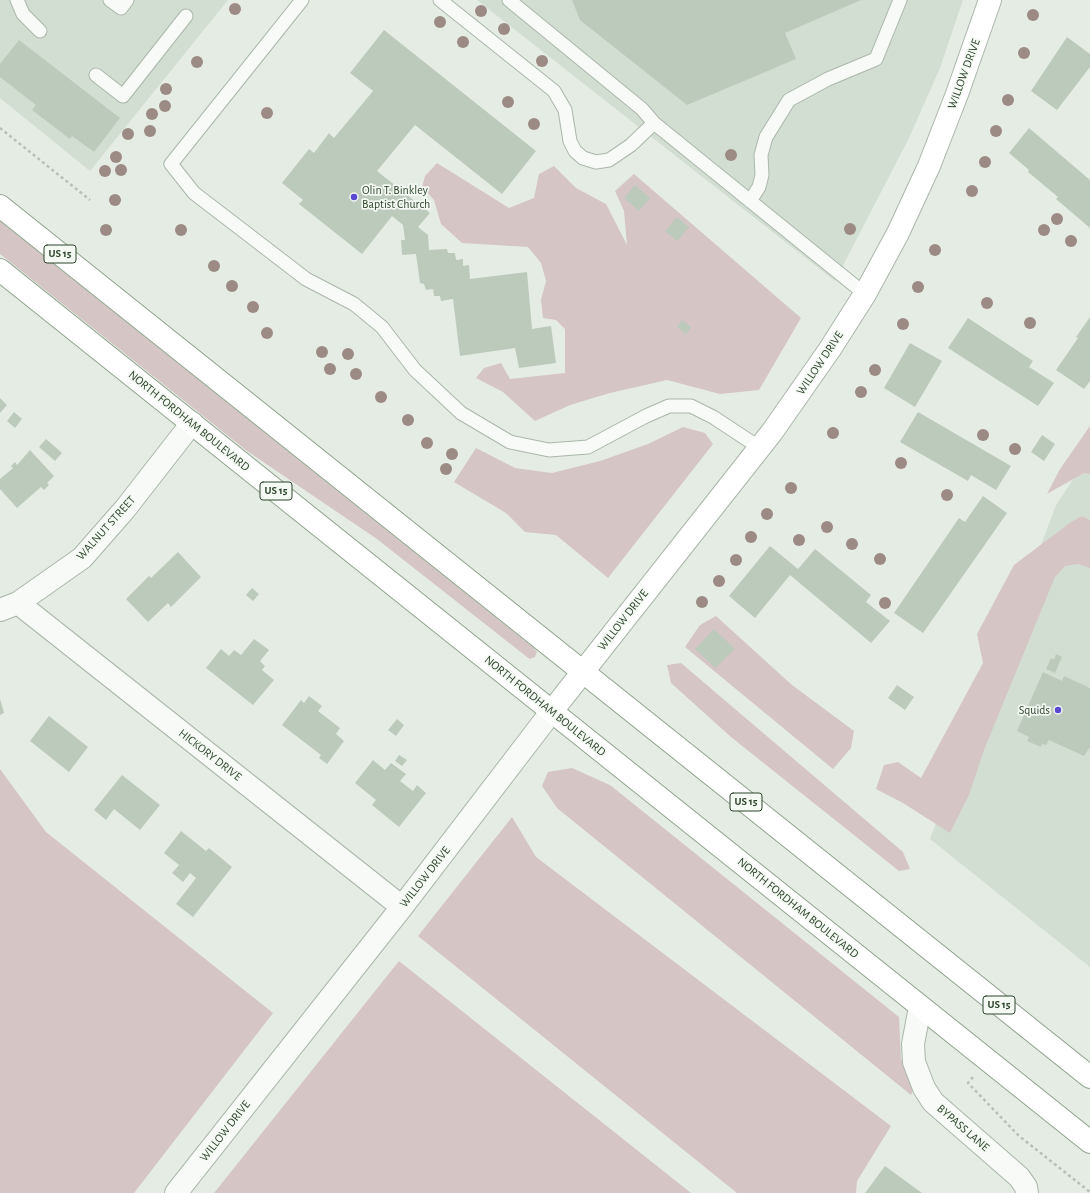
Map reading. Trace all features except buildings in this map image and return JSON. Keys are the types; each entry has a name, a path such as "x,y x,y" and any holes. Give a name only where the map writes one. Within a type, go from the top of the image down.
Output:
{"main road":[{"name":"WILLOW DRIVE","path":"552,711 584,673 619,625 760,448 830,349 865,294 898,234 929,166 957,94 990,0"},
{"name":"US 15","path":"0,206 1090,1077"},
{"name":"NORTH FORDHAM BOULEVARD","path":"0,270 1090,1142"}],"street":[{"name":"WALNUT STREET","path":"9,607 82,558 125,509 192,423"},
{"name":"HICKORY DRIVE","path":"9,607 402,907"},
{"name":"WILLOW DRIVE","path":"176,1193 402,907 552,711"},
{"name":"BYPASS LANE","path":"920,1007 913,1044 913,1056 924,1088 933,1102 1019,1177 1026,1187 1027,1193"}],"lane":[{"path":"17,0 23,14 40,31"},
{"path":"110,0 121,8 127,0"},
{"path":"302,0 171,164 194,193 306,279 354,304 382,327 415,370 461,413 510,442 549,450 588,447 646,416 669,406 691,406 713,417 760,448"},
{"path":"440,0 554,91 565,110 570,141 575,151 583,158 596,162 609,160 631,146 654,123"},
{"path":"509,0 642,109 654,123 865,294"},
{"path":"750,201 759,187 762,175 760,155 766,137 789,100 828,79 876,59 900,0"},
{"path":"96,75 123,96 186,16"}],"path":[{"path":"0,128 90,200"},
{"path":"968,1083 1020,1136 1090,1192"}],"shaded area":[{"path":"0,0 228,0 90,171 0,98"},
{"path":"477,0 963,0 940,68 909,138 835,281"},
{"path":"437,163 509,208 534,198 539,174 554,166 576,188 606,204 627,245 624,211 615,191 634,174 801,318 759,390 720,394 667,380 610,393 570,405 535,421 503,392 476,378 484,368 501,363 510,379 565,373 565,329 556,320 543,318 541,300 546,281 541,263 528,247 462,243 441,224 434,200 422,187 425,176"},
{"path":"0,221 534,648 537,652 535,657 530,659 527,657 377,539 247,451 0,254"},
{"path":"1090,426 1090,474 1084,473 1047,494 1060,469"},
{"path":"683,427 705,433 713,444 608,578 556,535 525,532 506,513 454,482 476,448 515,468 552,473 600,461 648,444"},
{"path":"1090,454 1090,967 930,839 1056,505"},
{"path":"1082,516 1090,520 1090,568 1078,564 1065,566 1055,577 984,750 969,795 950,833 903,803 876,789 884,765 898,762 921,778 983,663 977,634 1014,565 1071,522"},
{"path":"716,616 792,685 854,731 851,748 833,769 685,647 700,625"},
{"path":"681,663 903,852 910,869 899,871 731,737 671,683 667,665"},
{"path":"572,768 610,785 899,1017 901,1059 915,1085 911,1095 557,808 542,786 548,772"},
{"path":"0,769 46,832 273,1013 134,1193 0,1193"},
{"path":"512,817 536,857 891,1126 857,1181 856,1193 737,1193 418,936"},
{"path":"399,961 691,1193 214,1193"}],"place":[{"name":"Olin T. Binkley Baptist Church","path":"354,197"},
{"name":"Squids","path":"1058,710"}]}
